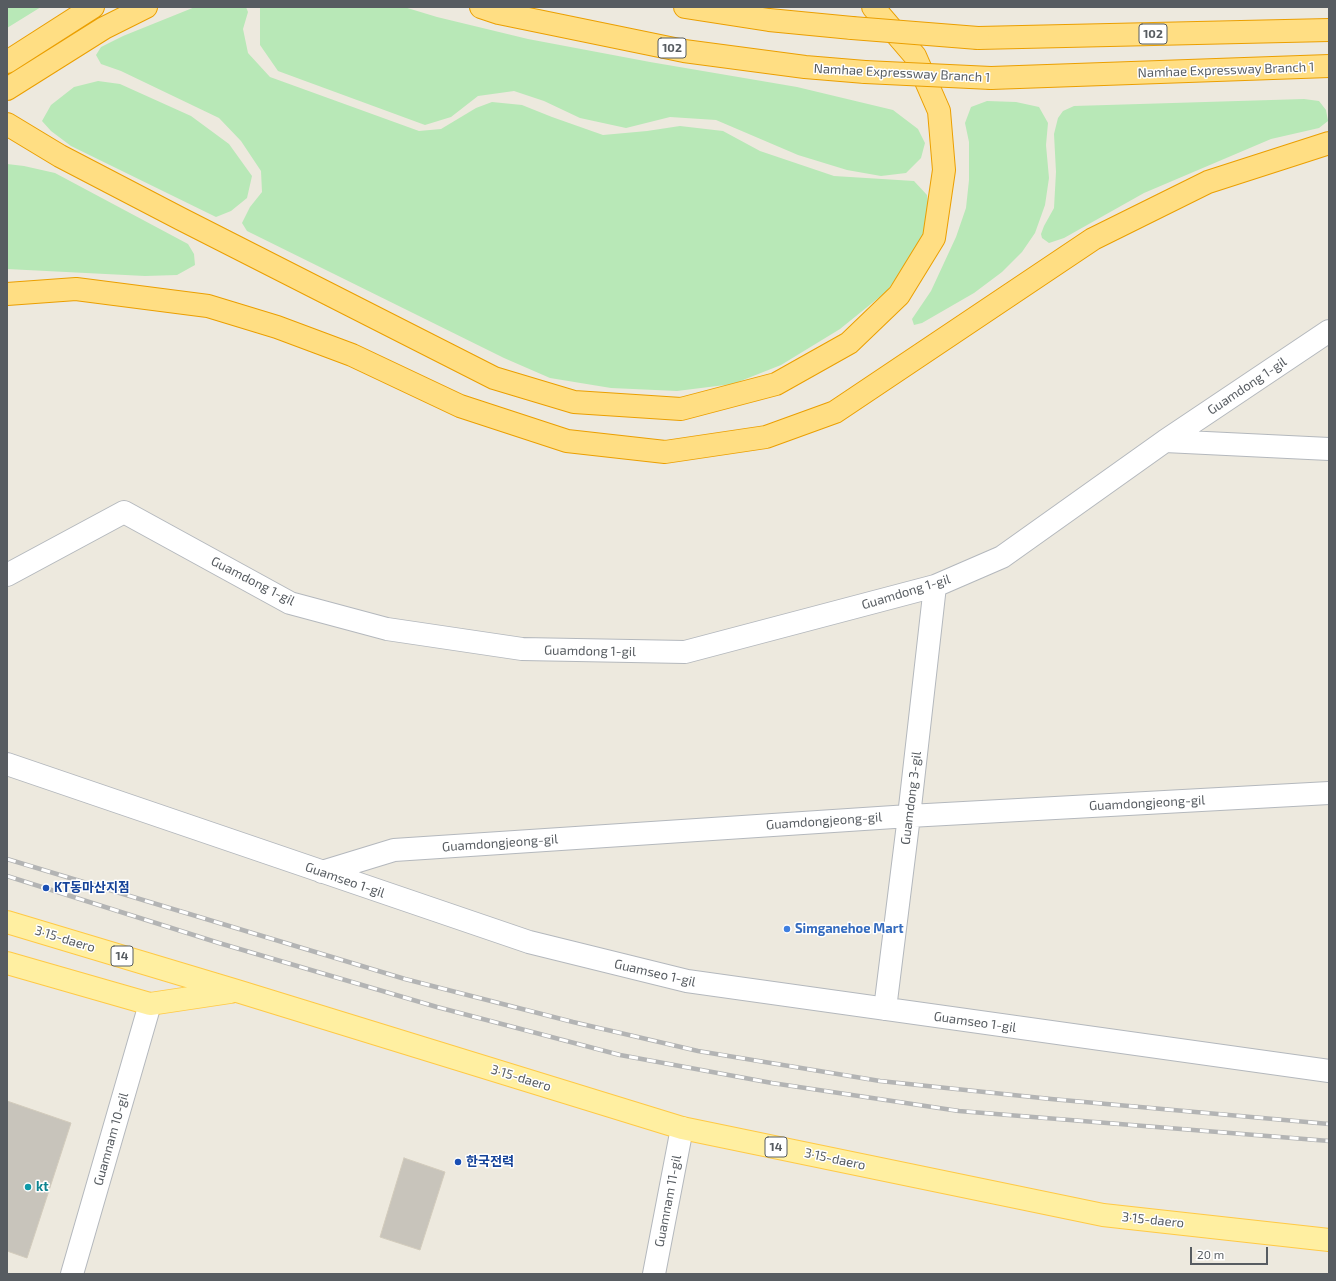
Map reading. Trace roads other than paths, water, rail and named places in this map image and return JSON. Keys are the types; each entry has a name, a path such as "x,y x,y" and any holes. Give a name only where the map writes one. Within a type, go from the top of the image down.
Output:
{"highway":[{"path":"7,62 93,7"},
{"path":"7,89 104,28 146,7"},
{"name":"Namhae Expressway Branch 1","path":"481,7 499,13 684,51 805,67 865,72 992,78 1329,66"},
{"name":"102","path":"685,7 769,20 978,38 1329,30"},
{"path":"7,124 60,156 494,378 574,402 681,409 776,384 848,343 900,295 934,238 944,170 939,111 915,56 873,7"},
{"path":"7,294 76,290 208,306 277,327 352,355 460,406 531,429 567,440 665,452 766,437 835,412 1093,239 1208,182 1329,144"}],"main road":[{"name":"3·15-daero","path":"7,922 682,1128 1103,1215 1329,1240"},
{"name":"3·15-daero","path":"7,963 150,1004 237,991"}],"street":[{"name":"Guamdong 1-gil","path":"7,574 124,512 290,603 387,629 522,649 686,652 935,586 1002,557 1165,441 1329,331"},
{"path":"1165,441 1329,449"},
{"name":"Guamdong 3-gil","path":"885,1009 935,586"},
{"name":"Guamseo 1-gil","path":"7,764 529,942 687,981 1329,1071"},
{"name":"Guamdongjeong-gil","path":"322,872 394,850 909,816 1329,792"},
{"name":"Guamnam 10-gil","path":"72,1274 150,1004"},
{"name":"Guamnam 11-gil","path":"654,1274 682,1128"}],"railway":[{"path":"7,859 405,979 573,1022 698,1051 880,1081 1051,1099 1329,1124"},
{"path":"7,876 219,943 437,1007 620,1055 772,1083 959,1111 1329,1141"}],"place":[{"name":"KT동마산지점","path":"46,888"},
{"name":"Simganehoe Mart","path":"787,929"},
{"name":"한국전력","path":"458,1162"},
{"name":"kt","path":"28,1187"}]}
